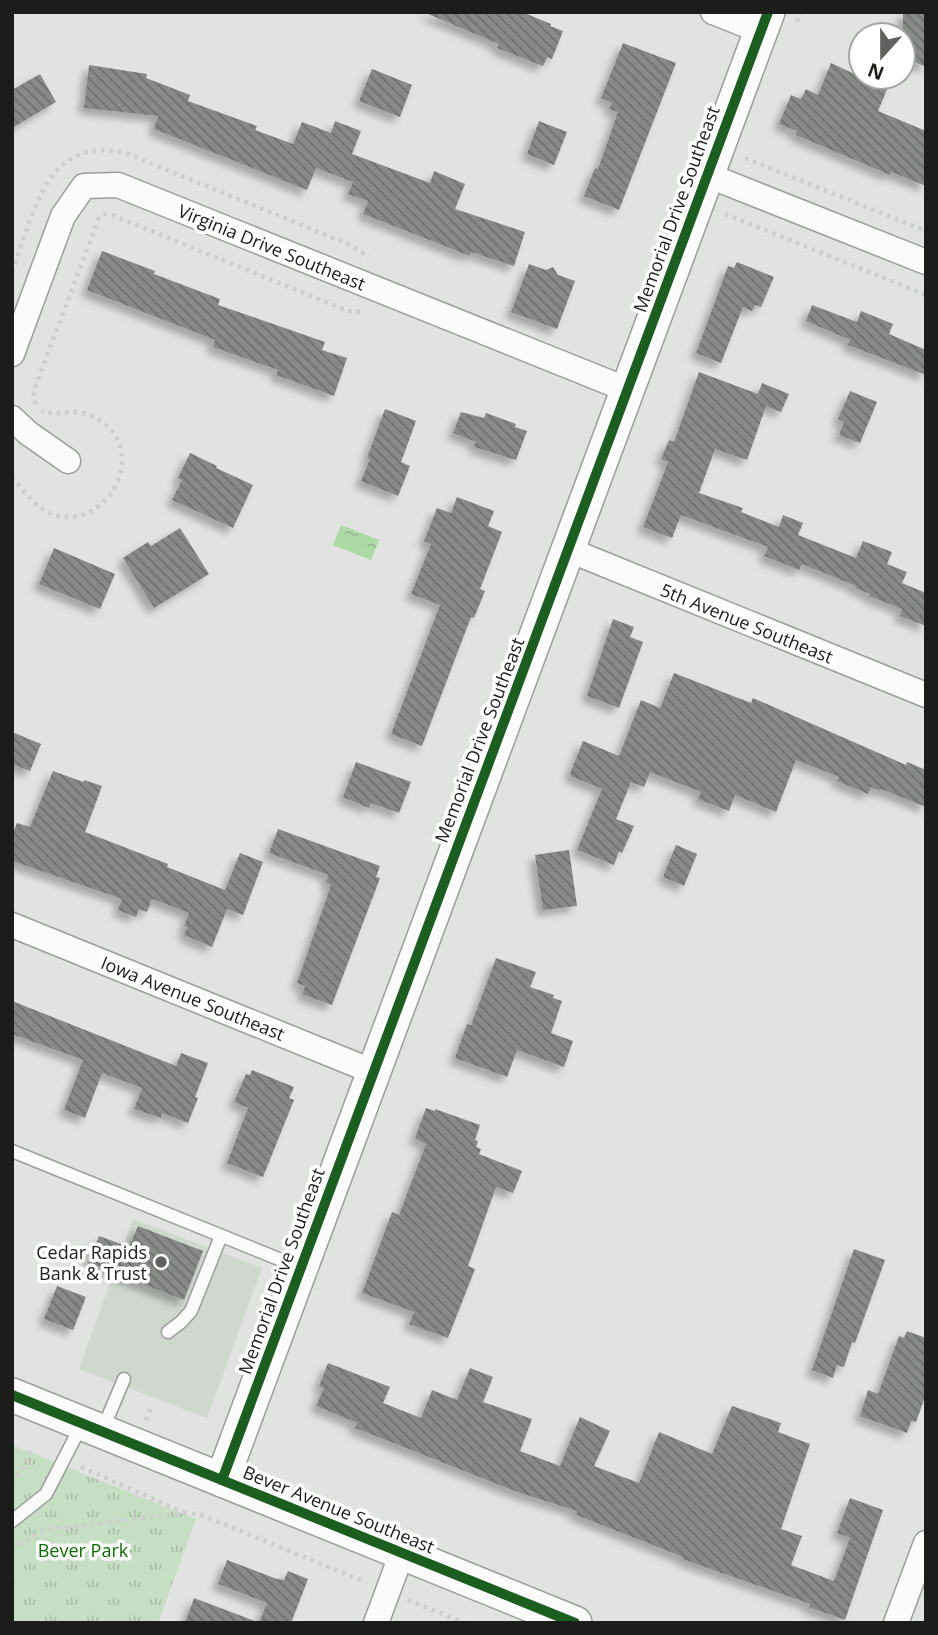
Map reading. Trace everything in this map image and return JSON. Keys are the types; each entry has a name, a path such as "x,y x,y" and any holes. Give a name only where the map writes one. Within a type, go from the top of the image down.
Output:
{"street":[{"path":"713,12 764,22"},
{"name":"Memorial Drive Southeast","path":"222,1480 764,22"},
{"path":"707,175 926,262"},
{"name":"Virginia Drive Southeast","path":"12,354 63,216 84,186 118,185 628,390"},
{"path":"12,418 28,433 68,461"},
{"name":"5th Avenue Southeast","path":"569,550 926,695"},
{"name":"Iowa Avenue Southeast","path":"12,925 374,1072"},
{"name":"Bever Avenue Southeast","path":"12,1395 575,1623"},
{"path":"896,1623 926,1543"},
{"path":"376,1623 402,1553"}],"lane":[{"path":"12,1151 301,1268"},
{"path":"168,1332 191,1311 221,1236"},
{"path":"12,1521 46,1494 124,1378"}],"path":[{"path":"736,154 926,231"},
{"path":"725,214 926,295"},
{"path":"12,477 42,509 54,515 68,516 81,515 95,509 113,493 119,482 122,468 118,445 102,422 77,411 43,411 34,398 34,390 101,215 112,215 348,312 372,313"},
{"path":"145,1424 152,1405"},
{"path":"12,1483 24,1467 32,1447"},
{"path":"80,1466 186,1513"},
{"path":"12,1550 43,1530 186,1513 199,1514 376,1587"},
{"path":"401,1597 465,1623"}],"shaded area":[{"path":"133,1219 262,1268 207,1418 79,1369"}],"green space":[{"name":"Bever Park","path":"12,1445 196,1519 158,1623 12,1623"}],"water":[{"path":"341,525 379,540 371,560 333,545"}],"building":[{"path":"423,12 522,12 563,31 552,59 547,57 543,66 497,48 499,44"},
{"path":"903,12 926,12 926,67 917,63 917,21 903,21"},
{"path":"623,43 676,63 619,210 584,196 595,168 598,169 618,112 609,109 612,103 601,98"},
{"path":"831,63 847,70 847,91 886,91 878,111 926,131 926,186 891,172 890,175 796,135 797,131 779,124 791,95 801,99 806,89 818,95"},
{"path":"89,65 147,74 146,78 190,95 188,101 257,126 255,130 293,144 302,122 331,133 335,121 361,131 352,154 430,183 434,171 465,184 455,209 525,232 514,266 471,252 470,256 363,214 368,201 348,194 353,182 316,168 307,190 154,129 158,116 84,108"},
{"path":"372,69 412,85 400,117 359,101"},
{"path":"40,74 56,102 12,128 12,90"},
{"path":"539,121 567,132 554,165 527,154"},
{"path":"102,251 220,299 218,305 325,342 322,350 347,358 334,396 276,375 278,370 213,347 215,340 87,290"},
{"path":"737,262 774,277 761,307 755,305 752,311 743,307 721,363 696,353 728,266 734,268"},
{"path":"529,264 546,270 553,267 558,275 575,281 557,329 511,312"},
{"path":"812,305 857,322 861,311 893,324 889,334 926,350 926,375 848,345 850,340 806,321"},
{"path":"699,372 758,394 762,383 789,394 781,412 766,406 747,460 715,449 699,493 743,508 741,512 779,527 783,515 803,523 798,535 856,558 863,541 892,552 887,564 907,572 902,583 926,593 926,626 900,616 902,609 869,596 870,594 855,588 856,586 802,564 799,570 764,556 768,547 681,515 672,538 643,527 668,462 661,459 669,440 674,442"},
{"path":"850,391 877,402 860,443 839,435 844,422 838,419"},
{"path":"385,409 416,421 401,462 410,466 398,496 361,481"},
{"path":"461,412 484,418 486,413 527,431 516,460 474,447 476,442 453,433"},
{"path":"190,453 253,485 233,528 172,500 182,480 178,478"},
{"path":"457,497 494,511 488,526 502,532 480,589 485,591 474,618 471,617 422,746 391,734 440,605 411,594 431,544 424,541 437,508 451,513"},
{"path":"180,528 209,574 154,608 123,558 148,542 151,546"},
{"path":"54,548 115,574 100,609 39,584"},
{"path":"613,619 634,627 630,637 643,642 619,708 587,696"},
{"path":"674,673 751,703 753,698 906,765 907,762 926,770 926,807 881,789 880,791 871,787 868,794 837,781 839,777 796,760 776,812 735,795 729,811 698,799 701,792 650,772 644,787 631,782 616,819 634,826 614,865 577,850 602,789 570,774 583,741 619,756 641,700 660,708"},
{"path":"12,732 41,744 30,771 12,764"},
{"path":"356,762 411,782 399,813 371,803 369,808 343,797"},
{"path":"53,771 102,786 85,832 168,864 167,867 225,890 240,853 263,862 243,915 227,909 212,947 184,935 189,913 152,899 147,912 139,909 136,917 118,910 122,899 12,861 12,835 17,823 30,827"},
{"path":"278,829 380,866 376,877 380,878 332,1005 302,994 305,986 297,983 331,885 326,882 328,875 269,853"},
{"path":"676,845 697,854 684,886 663,877"},
{"path":"569,850 577,906 543,910 535,855"},
{"path":"496,958 536,972 530,987 554,995 553,998 562,1001 551,1033 573,1041 564,1067 517,1050 507,1077 455,1058 467,1024 471,1025"},
{"path":"12,1001 176,1066 181,1053 208,1063 188,1123 162,1113 161,1118 134,1109 142,1088 102,1073 85,1118 64,1110 83,1060 12,1034"},
{"path":"252,1070 294,1087 289,1098 294,1100 263,1177 227,1163 248,1108 234,1102 246,1074 250,1075"},
{"path":"426,1108 480,1125 475,1140 478,1141 476,1147 481,1149 479,1154 522,1171 513,1193 496,1187 468,1266 475,1269 448,1338 409,1324 414,1312 362,1293 392,1212 399,1215 426,1144 415,1138"},
{"path":"138,1226 203,1251 184,1300 88,1263 99,1236 129,1247"},
{"path":"854,1249 885,1260 855,1343 852,1342 844,1367 837,1365 833,1378 812,1370"},
{"path":"57,1286 86,1297 73,1330 44,1319"},
{"path":"907,1331 926,1338 926,1394 916,1422 911,1421 907,1433 860,1416 868,1390 878,1394 899,1336 904,1338"},
{"path":"328,1363 390,1387 383,1403 421,1418 432,1390 457,1400 470,1368 493,1377 483,1402 532,1419 520,1451 560,1466 580,1417 610,1431 594,1466 639,1483 659,1432 712,1454 732,1406 781,1423 778,1432 810,1444 781,1529 802,1536 791,1565 834,1581 850,1538 837,1533 850,1498 883,1510 845,1620 809,1607 810,1604 682,1559 683,1557 576,1515 577,1511 520,1493 355,1428 357,1423 316,1406 324,1388 319,1386"},
{"path":"227,1560 277,1579 284,1580 288,1571 308,1579 291,1623 259,1623 267,1603 218,1584"},
{"path":"194,1598 255,1621 255,1623 185,1623"}],"cycle path":[{"path":"222,1480 768,12"},
{"path":"12,1395 575,1623"}],"place":[{"name":"Cedar Rapids Bank & Trust","path":"161,1262"}]}
